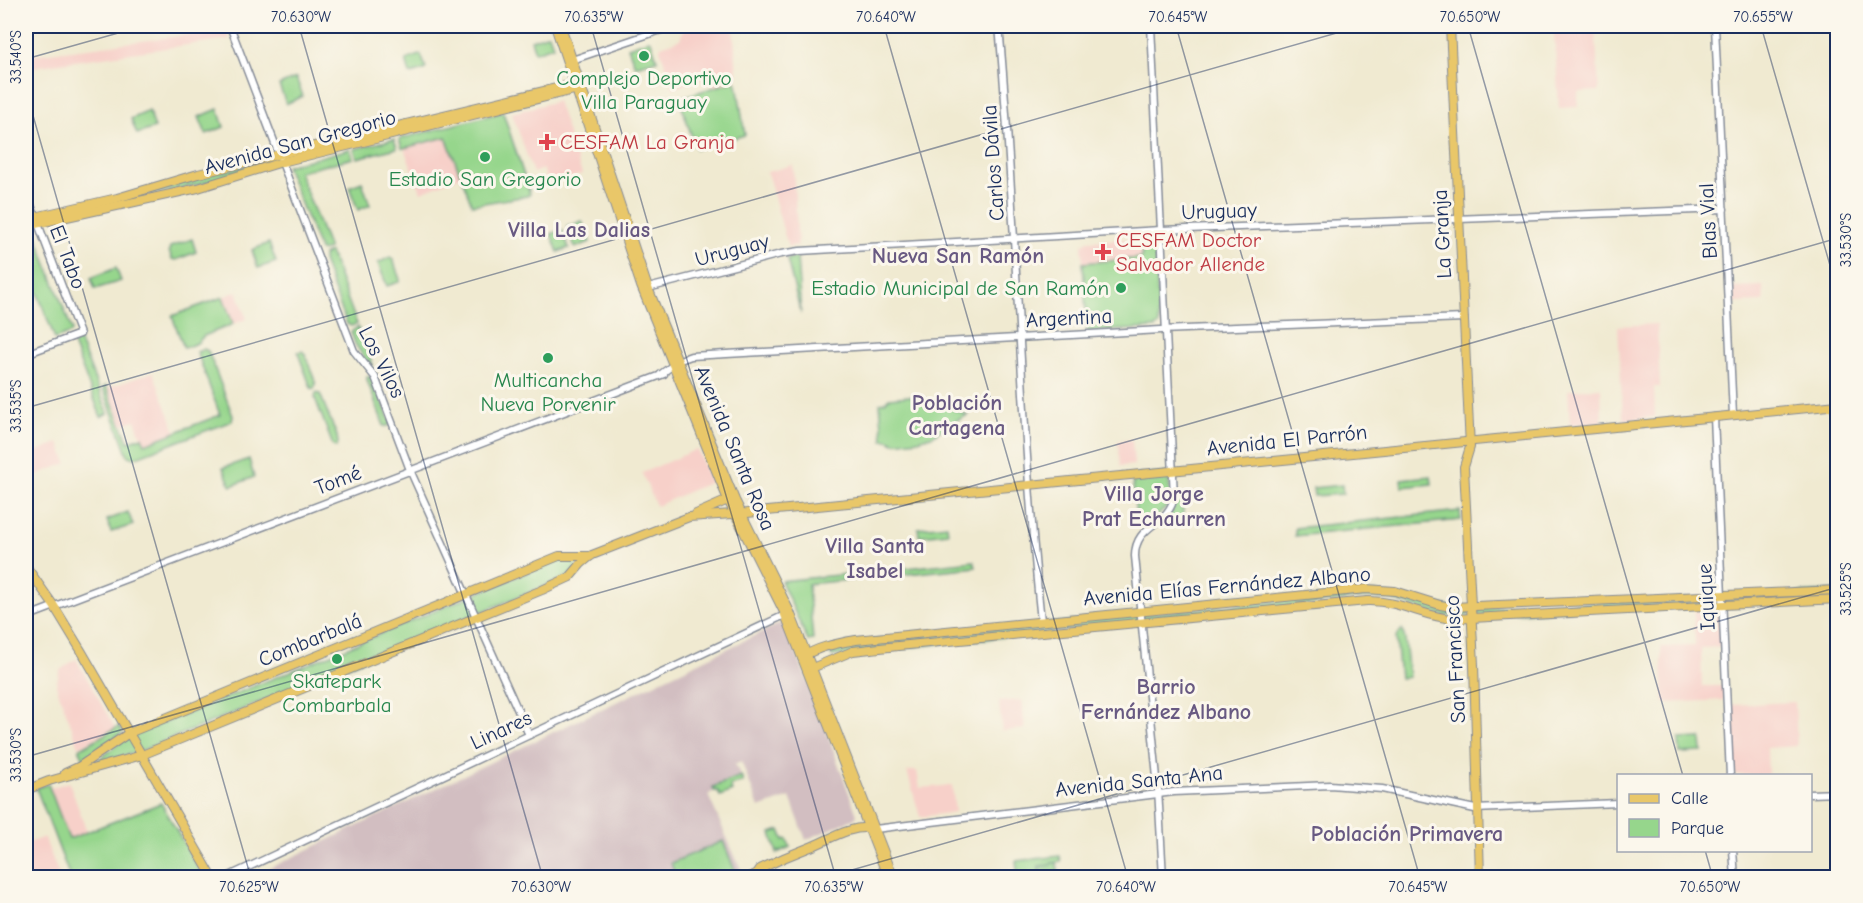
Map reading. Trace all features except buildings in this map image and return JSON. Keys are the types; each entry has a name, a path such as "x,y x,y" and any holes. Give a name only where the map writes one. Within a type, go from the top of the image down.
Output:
{"main road":[{"name":"Avenida Santa Rosa","path":"555,26 571,60"},
{"name":"Avenida Santa Rosa","path":"561,26 645,287 728,500 737,513"},
{"name":"La Granja","path":"1450,26 1470,440"},
{"name":"Avenida San Gregorio","path":"26,226 36,220 198,174 280,158 579,86"},
{"name":"Avenida San Gregorio","path":"26,219 36,220 198,188 280,158"},
{"name":"Avenida Santa Rosa","path":"676,367 737,513 788,614 872,829 894,878"},
{"name":"Avenida El Parrón","path":"737,513 1838,405"},
{"name":"San Francisco","path":"1470,440 1470,451 1464,467 1480,878"},
{"path":"689,517 728,500"},
{"path":"718,504 719,514"},
{"name":"Combarbalá","path":"49,781 87,761 129,733 559,556 592,555 689,517 737,513"},
{"name":"Combarbalá","path":"26,790 49,781 142,755 568,579 592,555"},
{"path":"574,556 579,567"},
{"path":"26,566 54,606 213,878"},
{"name":"Avenida Elías Fernández Albano","path":"804,658 827,647 856,640 1374,589 1401,592 1446,606 1674,602 1769,597 1838,590"},
{"name":"Avenida Elías Fernández Albano","path":"1769,597 1838,599"},
{"name":"Avenida Elías Fernández Albano","path":"812,668 853,651 1373,601 1396,603 1444,618 1674,602"},
{"path":"827,647 823,654 829,660"},
{"name":"Avenida Santa Rosa","path":"804,658 812,668 888,878"},
{"path":"87,761 90,770"},
{"name":"Avenida Santa Ana","path":"746,878 841,833 872,829"}],"street":[{"path":"571,60 673,26"},
{"name":"Carlos Dávila","path":"999,26 1008,123 1028,484 1041,621"},
{"path":"1151,26 1174,493 1172,506 1166,515 1142,534 1136,547 1163,878"},
{"name":"Blas Vial","path":"1715,26 1733,415"},
{"name":"Los Vilos","path":"231,29 354,351 376,380 410,470 529,735"},
{"name":"El Tabo","path":"26,192 80,334 26,354"},
{"name":"Uruguay","path":"645,287 791,252 1161,230 1724,209"},
{"name":"Argentina","path":"676,367 691,356 1165,330 1464,318"},
{"name":"Tomé","path":"26,617 676,367"},
{"name":"Iquique","path":"1714,417 1730,774"},
{"name":"Linares","path":"225,878 788,614"},
{"name":"Avenida Santa Ana","path":"872,829 1157,794 1349,785 1382,789 1478,809 1617,803"},
{"path":"1812,794 1838,793"},
{"path":"1734,852 1735,878"}],"shaded area":[{"path":"697,26 733,26 737,73 735,81 714,87 711,77 673,88 661,46 680,39 683,31"},
{"path":"1574,26 1595,26 1599,91 1578,92 1578,107 1559,108 1554,32 1574,32"},
{"path":"226,30 229,39 26,68 26,56"},
{"name":"CESFAM La Granja","path":"557,101 582,174 549,185 543,169 533,173 512,113"},
{"path":"446,137 461,176 421,192 404,148"},
{"path":"793,165 798,245 788,247 767,172"},
{"name":"CESFAM Doctor Salvador Allende","path":"1141,239 1142,258 1083,263 1082,245 1088,241"},
{"path":"1763,286 1764,302 1733,303 1733,287"},
{"path":"237,291 247,319 233,324 223,297"},
{"path":"1657,324 1660,387 1654,387 1655,417 1623,420 1618,326"},
{"path":"153,372 176,432 144,444 135,420 121,425 108,388"},
{"path":"1601,388 1602,422 1570,425 1568,390"},
{"path":"1132,440 1134,465 1120,466 1118,441"},
{"path":"59,443 67,463 31,477 26,455"},
{"path":"697,449 711,482 656,506 642,473"},
{"path":"1720,610 1721,647 1701,648 1702,686 1724,686 1724,700 1664,703 1661,647 1695,646 1694,611"},
{"path":"783,622 810,687 857,815 855,818 806,840 790,797 759,808 741,761 735,764 741,776 713,787 714,791 708,795 741,870 725,877 249,878"},
{"path":"76,659 115,728 79,747 56,685 60,670"},
{"path":"1022,700 1025,729 1002,731 999,702"},
{"path":"1795,702 1797,746 1767,748 1768,774 1735,774 1732,705"},
{"path":"907,771 917,771 920,788 952,785 955,812 920,817"},
{"path":"69,782 87,832 68,839 50,788"},
{"path":"44,837 60,877 26,878 26,844"}],"green space":[{"path":"549,34 553,46 535,52 531,40"},
{"name":"Complejo Deportivo Villa Paraguay","path":"651,41 657,60 635,66 628,47"},
{"path":"419,55 426,68 410,74 406,60"},
{"path":"296,78 303,96 286,104 279,85"},
{"path":"735,81 745,135 696,149 679,98"},
{"path":"218,109 224,127 206,134 199,117"},
{"path":"149,111 155,128 137,134 131,119"},
{"name":"Estadio San Gregorio","path":"503,112 530,194 527,196 472,205 446,137 404,148 399,139"},
{"path":"394,139 397,148 357,158 354,149"},
{"path":"350,149 353,158 299,172 329,249 320,251 286,166"},
{"path":"277,159 200,184 127,200 126,198 200,176"},
{"path":"362,182 370,205 358,210 349,187"},
{"path":"582,221 590,242 575,248 567,227"},
{"path":"34,230 72,330 71,333 55,339 36,289 26,292 26,232"},
{"path":"562,230 569,248 558,252 551,234"},
{"name":"Estadio Municipal de San Ramón","path":"1155,238 1159,325 1155,328 1089,332 1087,330 1083,263 1142,258 1141,239"},
{"path":"192,239 196,252 176,260 172,259 170,247"},
{"path":"269,243 276,262 258,268 252,250"},
{"path":"330,252 357,324 351,326 347,324 323,261 323,255"},
{"path":"390,257 393,259 400,280 387,286 378,263"},
{"path":"797,257 801,314 787,259"},
{"path":"116,268 121,281 95,289 91,278"},
{"path":"223,297 233,324 204,336 197,343 184,348 172,316"},
{"path":"358,327 373,365 369,365 355,344 351,332"},
{"path":"78,337 108,413 101,417 71,339"},
{"path":"204,349 208,351 233,416 232,421 134,458 128,456 103,388 106,386 128,442 142,437 145,444 220,415 197,352"},
{"path":"302,351 316,384 314,389 311,388 299,356 298,352"},
{"path":"373,376 391,424 388,426 384,426 367,380 367,377"},
{"path":"316,393 320,394 337,436 336,447 333,446 315,398"},
{"path":"909,396 930,400 968,415 949,424 934,435 918,440 894,443 883,440 880,403 889,398"},
{"path":"249,459 254,477 231,486 223,468"},
{"path":"1168,473 1171,499 1168,506 1148,524 1137,525 1132,476"},
{"path":"1431,476 1432,484 1402,487 1401,479"},
{"path":"1342,485 1343,494 1314,496 1313,488"},
{"path":"1177,496 1181,496 1184,521 1160,524 1171,513"},
{"path":"1460,511 1461,520 1295,536 1295,528"},
{"path":"128,512 133,525 111,532 107,520"},
{"path":"947,525 948,533 919,536 918,528"},
{"path":"561,558 575,559 577,566 569,576 140,751 93,765 125,738"},
{"path":"974,561 976,567 808,584 813,640 808,641 781,581"},
{"path":"1838,591 1837,597 1476,615 1475,608"},
{"path":"1375,592 1468,610 1469,615 1445,616 1388,599 1364,598 832,656 829,651 830,648 853,642"},
{"path":"1402,630 1409,677 1400,678 1396,637"},
{"path":"119,726 123,732 84,759 79,749"},
{"path":"1701,738 1702,752 1680,753 1679,739"},
{"path":"741,776 743,782 730,786 732,791 720,796 718,791 714,791 713,787"},
{"path":"48,784 69,839 161,803 203,877 70,877 36,788"},
{"path":"780,830 790,847 777,853 771,833"},
{"path":"723,841 735,871 719,877 676,877 671,863"},
{"path":"1060,856 1061,862 1051,863 1057,863 1058,871 1040,873 1039,867 1039,874 1018,876 1016,861"}],"place":[{"name":"Complejo Deportivo Villa Paraguay","path":"644,56"},
{"name":"CESFAM La Granja","path":"547,142"},
{"name":"Estadio San Gregorio","path":"485,157"},
{"name":"CESFAM Doctor Salvador Allende","path":"1103,252"},
{"name":"Estadio Municipal de San Ramón","path":"1121,288"},
{"name":"Multicancha Nueva Porvenir","path":"548,358"},
{"name":"Skatepark Combarbala","path":"337,659"}],"district":[{"name":"Villa Las Dalias","path":"579,230"},
{"name":"Nueva San Ramón","path":"958,256"},
{"name":"Población Cartagena","path":"957,416"},
{"name":"Villa Jorge Prat Echaurren","path":"1154,506"},
{"name":"Villa Santa Isabel","path":"875,558"},
{"name":"Barrio Fernández Albano","path":"1166,700"},
{"name":"Población Primavera","path":"1407,834"}]}
